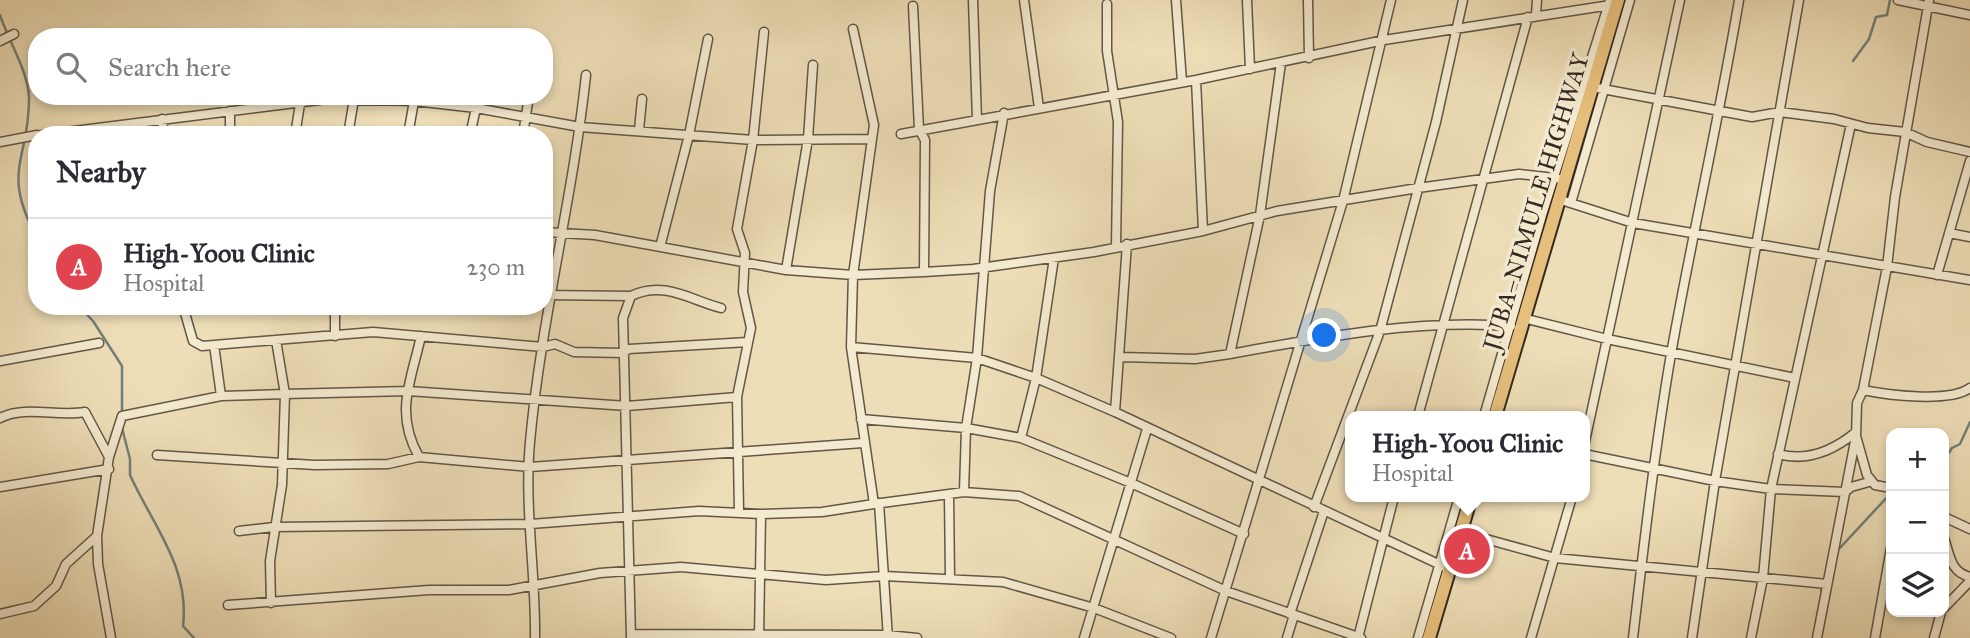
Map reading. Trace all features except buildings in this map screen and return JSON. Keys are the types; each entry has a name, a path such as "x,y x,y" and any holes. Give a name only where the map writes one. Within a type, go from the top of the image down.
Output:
{"main road":[{"name":"JUBA–NIMULE HIGHWAY","path":"1496,411 1558,199 1559,177 1598,88 1613,3"},
{"path":"1429,638 1443,567 1469,502"}],"street":[{"path":"973,0 977,120"},
{"path":"1024,0 1039,108"},
{"path":"1176,0 1182,82"},
{"path":"1247,0 1250,69"},
{"path":"1308,0 1309,58"},
{"path":"1211,638 1343,201 1384,40 1391,0"},
{"path":"1350,411 1380,331 1419,188 1459,27 1463,0"},
{"path":"1419,411 1537,0"},
{"path":"1572,203 1598,88 1630,0"},
{"path":"1590,418 1680,0"},
{"path":"1633,638 1653,469 1671,352 1720,112 1739,0"},
{"path":"1691,638 1715,481 1800,0"},
{"path":"1898,0 1929,3 1970,15"},
{"path":"901,134 1004,113 1196,80 1384,40 1613,3 1485,411"},
{"path":"1817,638 1856,434 1857,403 1863,390 1888,267 1905,132 1919,69 1929,3"},
{"path":"1107,4 1107,51 1116,94 1116,246"},
{"path":"913,6 919,129 925,140 924,272"},
{"path":"853,29 874,125 853,275 851,347 863,443 876,503 888,636"},
{"path":"739,512 737,397 751,328 743,292 746,264 737,229 753,139 764,32"},
{"path":"2,42 14,34"},
{"path":"660,247 689,135 708,39"},
{"path":"1230,354 1260,215 1281,63"},
{"path":"786,270 808,139 813,65"},
{"path":"553,274 580,128 586,75"},
{"path":"1196,80 1203,231"},
{"path":"1598,88 1752,117 1780,112 1905,132 1927,142 1970,152"},
{"path":"639,130 642,99"},
{"path":"125,126 162,119 290,105"},
{"path":"296,126 300,105"},
{"path":"350,126 354,105"},
{"path":"410,126 413,105"},
{"path":"449,105 580,128 753,139 871,139"},
{"path":"525,126 528,105"},
{"path":"472,126 476,108"},
{"path":"230,111 230,126"},
{"path":"964,492 966,428 976,358 990,191 1004,113"},
{"path":"162,119 163,126"},
{"path":"1751,638 1763,578 1771,489 1851,124"},
{"path":"0,142 28,137"},
{"path":"1937,275 1970,161"},
{"path":"553,234 595,235 786,270 853,275 924,272 984,268 1054,258 1203,231 1260,215 1419,188 1519,174 1559,177"},
{"path":"1558,199 1633,223 1970,280"},
{"path":"1949,233 1970,237"},
{"path":"1115,412 1122,357 1128,244"},
{"path":"1021,438 1037,378 1054,258"},
{"path":"553,295 631,296 654,290 696,297 721,308"},
{"path":"631,296 623,318 629,461 626,516 631,636 917,638"},
{"path":"186,315 193,341 202,346 373,332 543,347 555,344 574,352 623,353 629,349 748,342"},
{"path":"335,315 335,336"},
{"path":"535,638 530,467 546,315"},
{"path":"1523,318 1607,339 1795,378"},
{"path":"1122,357 1195,359 1300,342 1445,324 1511,326"},
{"path":"418,457 405,427 408,391 421,336"},
{"path":"271,603 270,561 274,527 280,506 285,394 276,340"},
{"path":"0,361 99,343"},
{"path":"214,345 221,396"},
{"path":"851,347 976,358 1037,378 1443,567"},
{"path":"1863,390 1941,397 1961,395 1970,388"},
{"path":"111,638 98,564 97,536 109,457 121,416 221,396 285,394 408,391 535,402 626,406 737,397"},
{"path":"0,418 20,411 60,415 85,412 109,457"},
{"path":"861,419 966,428 1021,438 1131,483 1244,534"},
{"path":"1314,507 1345,424"},
{"path":"1084,638 1147,429"},
{"path":"1778,454 1800,459 1810,457 1856,434"},
{"path":"1856,434 1867,475 1875,485 1886,487"},
{"path":"157,455 283,464 388,464 418,457 530,467 863,443"},
{"path":"1590,455 1715,481 1771,489 1846,492 1851,487 1869,482"},
{"path":"0,487 109,469"},
{"path":"239,531 274,527 531,524 699,511 761,514 822,512 964,492 997,492 1019,496 1226,591 1359,638 1381,539 1392,502"},
{"path":"949,495 950,578"},
{"path":"1418,638 1443,567 1458,502"},
{"path":"1531,638 1571,502"},
{"path":"1287,638 1324,511"},
{"path":"759,636 761,514"},
{"path":"1949,519 1970,529"},
{"path":"0,614 34,606 57,586 66,564 97,536"},
{"path":"1475,536 1555,558 1827,584"},
{"path":"1874,638 1890,554"},
{"path":"1948,554 1951,563 1970,579 1949,602"},
{"path":"228,605 429,590 509,590 629,569 681,567 826,580 884,576 1003,582 1094,608 1171,638"},
{"path":"1934,638 1940,617"}],"waterway":[{"path":"1853,61 1869,39 1876,17 1887,15 1890,0"},
{"path":"0,15 28,87"},
{"path":"28,219 18,180 29,105"},
{"path":"87,315 122,366 122,414"},
{"path":"1949,452 1960,444 1970,422"},
{"path":"122,428 130,459 130,475 168,548 181,585 183,626 194,638"},
{"path":"1838,550 1886,498"},
{"path":"1821,598 1822,584"}],"place":[{"name":"High-Yoou Clinic","path":"1467,551"}]}
